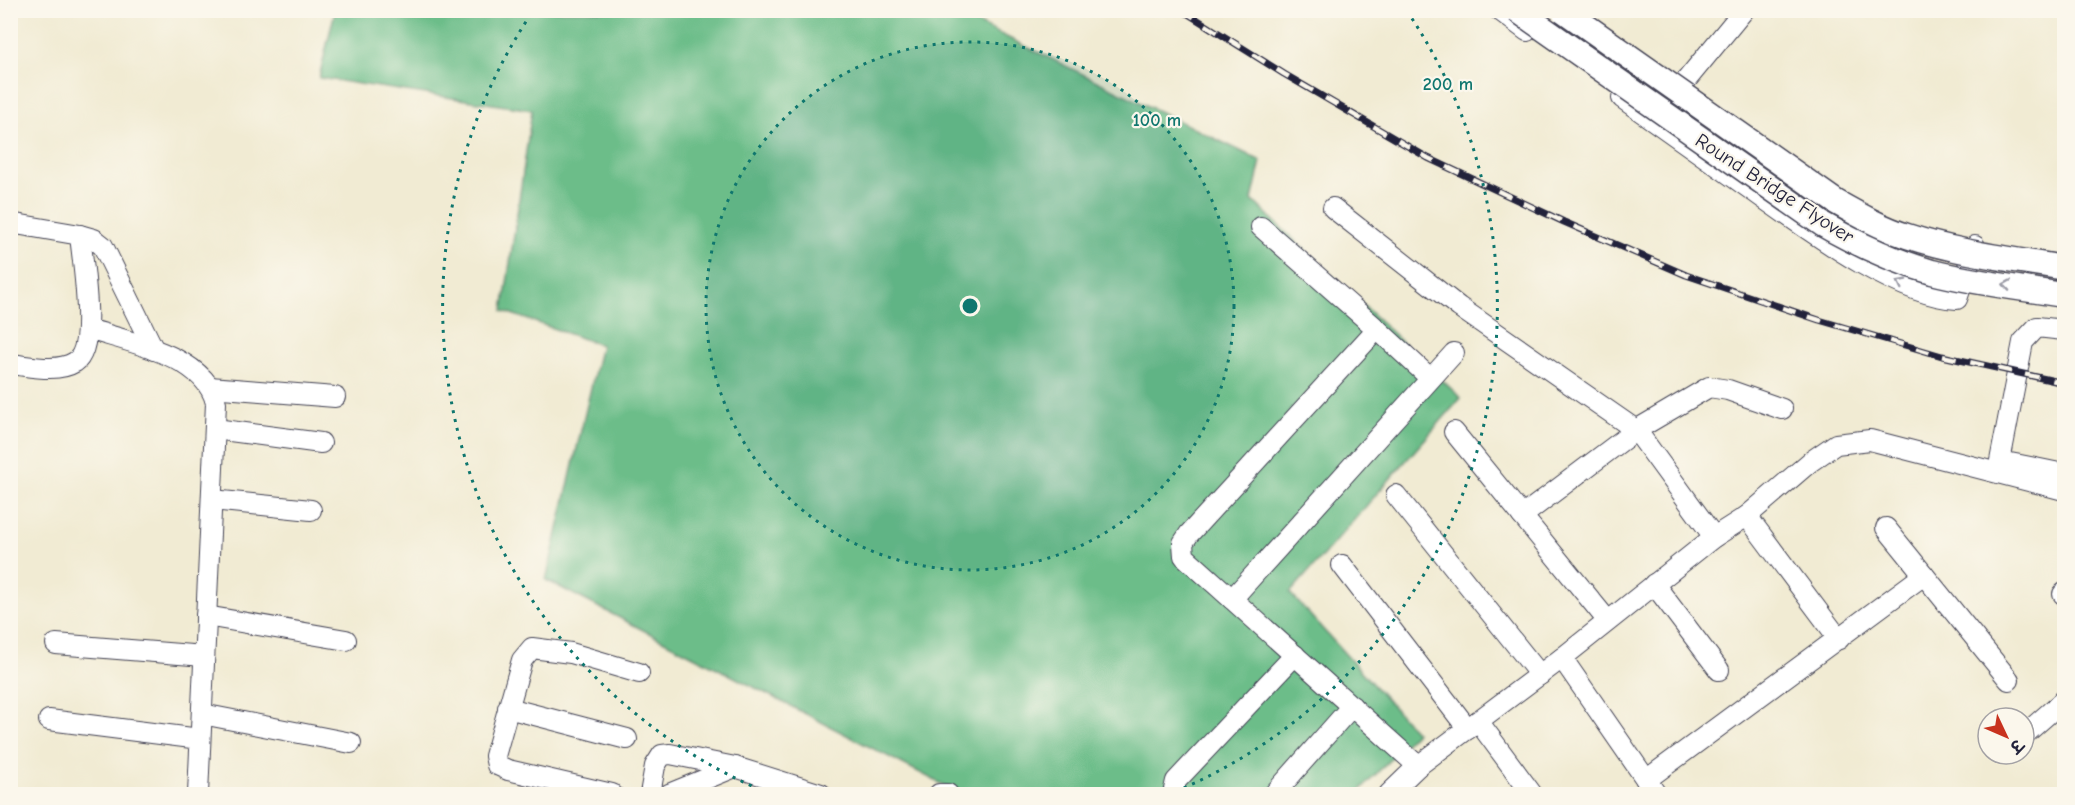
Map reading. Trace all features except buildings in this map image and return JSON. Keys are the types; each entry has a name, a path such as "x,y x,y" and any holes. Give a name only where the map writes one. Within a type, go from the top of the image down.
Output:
{"main road":[{"name":"Round Bridge Flyover","path":"1517,10 1813,218 1849,239 1895,260 1933,272 2064,295"},
{"name":"Round Bridge Flyover","path":"1563,10 1836,202 1861,216 1904,235 1940,246 2064,268"}],"street":[{"path":"1499,10 1818,238 1906,286 1939,298 1956,299 1975,246"},
{"path":"1581,10 1845,196 1914,228 1975,246 2064,261"},
{"path":"1684,83 1743,10"},
{"path":"1333,208 1459,307 1636,430 1714,537"},
{"path":"10,223 80,235 94,239 103,246 154,350"},
{"path":"1262,227 1430,378"},
{"path":"10,364 52,368 77,361 82,353 88,329 80,235"},
{"path":"2064,330 2037,327 2023,342 2000,461 2064,474"},
{"path":"88,329 171,356 190,368 210,387 216,403 198,795"},
{"path":"1377,329 1184,543 1184,556 1418,766"},
{"path":"1232,599 1454,353"},
{"path":"210,387 335,397"},
{"path":"1522,516 1636,430 1709,387 1728,390 1782,409"},
{"path":"215,429 321,443"},
{"path":"1454,432 1607,620"},
{"path":"1389,795 1418,766 1562,658 1714,537 1747,516 1810,462 1836,444 1870,440 2064,490"},
{"path":"1396,495 1540,675"},
{"path":"212,500 311,510"},
{"path":"1747,516 1839,639"},
{"path":"1886,528 2009,680"},
{"path":"1342,565 1532,795"},
{"path":"1562,658 1651,788 1839,639 1924,575"},
{"path":"1654,584 1719,670"},
{"path":"206,616 346,640"},
{"path":"56,644 204,656"},
{"path":"612,795 499,767 495,756 522,660 532,648 571,653 639,672"},
{"path":"1173,795 1176,781 1295,655"},
{"path":"2036,724 2064,700"},
{"path":"1274,795 1352,706"},
{"path":"508,708 627,739"},
{"path":"202,714 351,743"},
{"path":"48,720 201,739"},
{"path":"650,795 655,766 662,755 686,756 735,767 821,795"},
{"path":"669,795 735,767"},
{"path":"939,795 948,795"}],"green space":[{"path":"335,11 953,11 1261,161 1252,200 1461,398 1290,593 1416,732 1357,794 961,794 546,580 601,345 503,311 532,110 319,78"}],"railway":[{"path":"1182,10 1284,74 1428,158 1564,222 1686,275 1819,320 1942,356 2064,383"}]}
